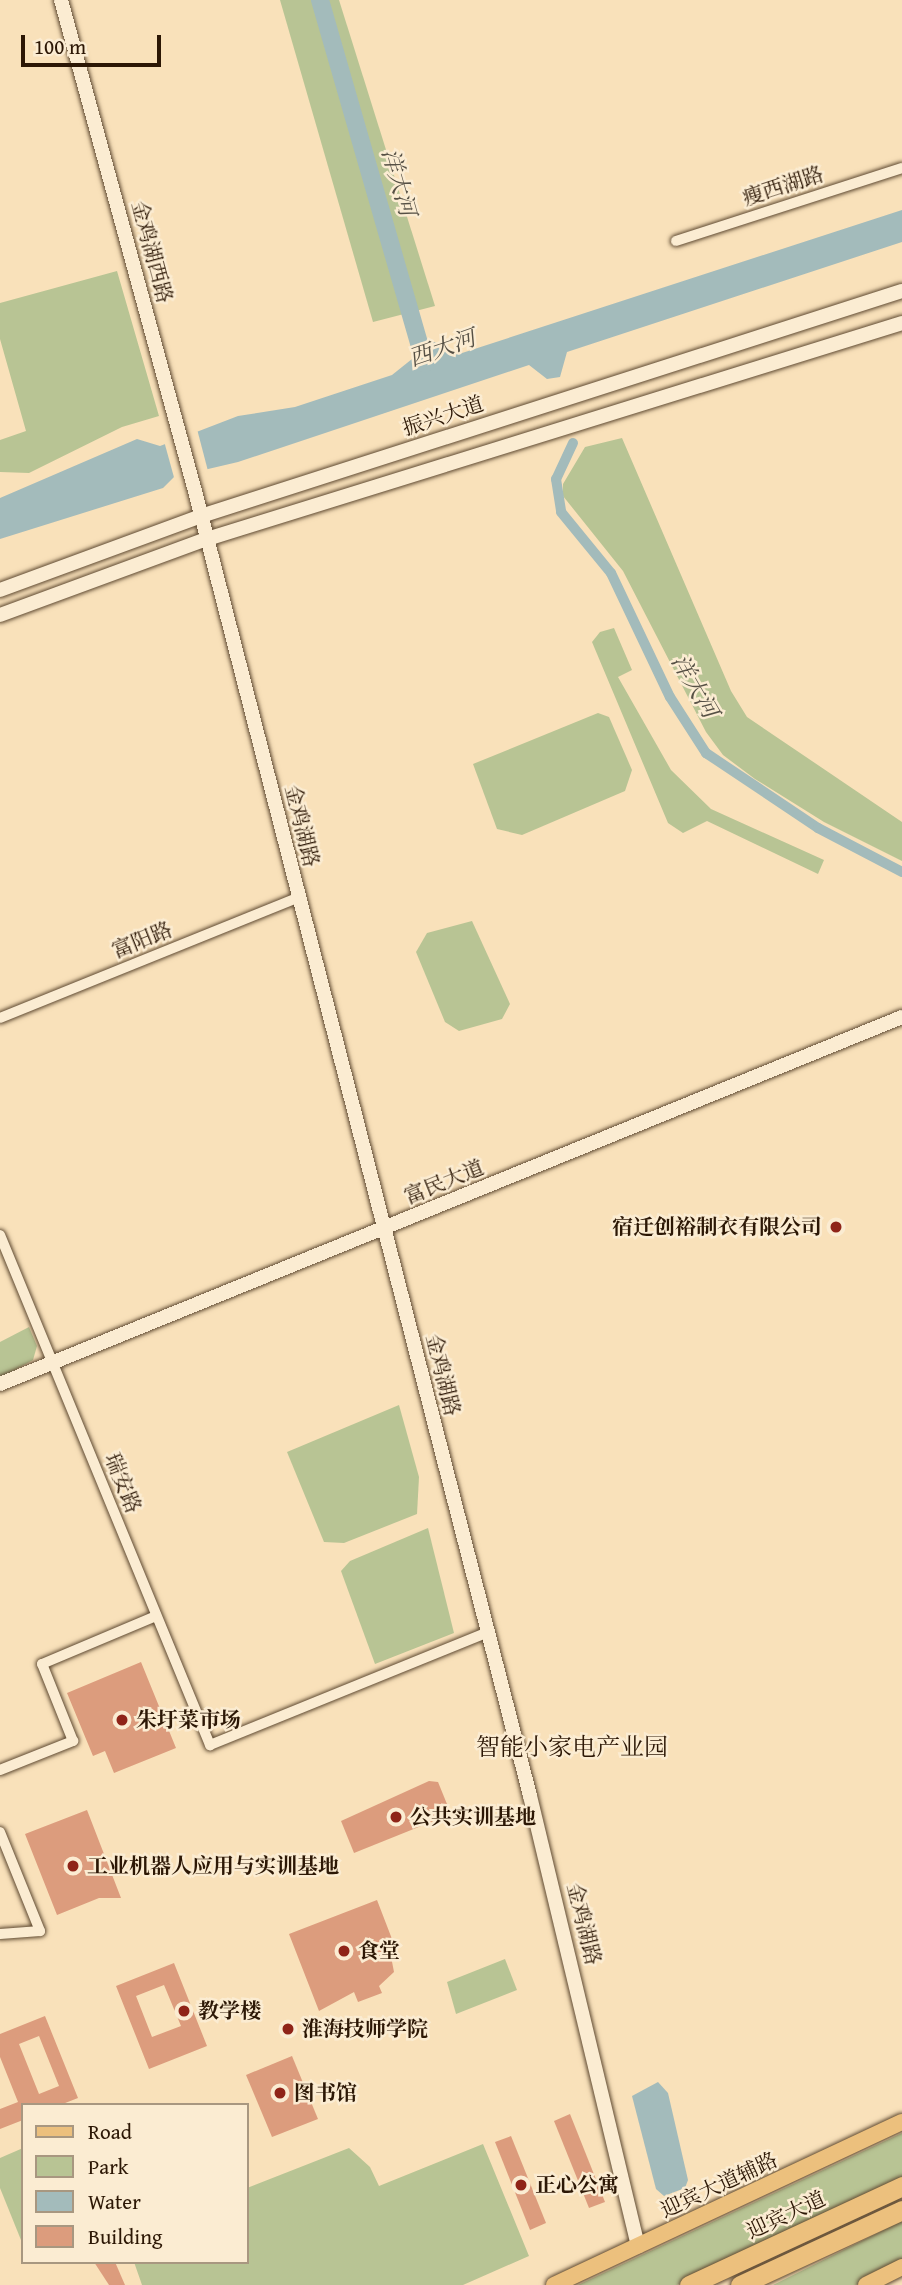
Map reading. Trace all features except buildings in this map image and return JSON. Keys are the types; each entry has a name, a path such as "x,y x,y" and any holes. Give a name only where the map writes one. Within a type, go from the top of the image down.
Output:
{"highway":[{"name":"迎宾大道","path":"689,2285 902,2186"},
{"path":"740,2285 756,2280 902,2210"}],"main road":[{"name":"迎宾大道辅路","path":"554,2285 902,2122"},
{"path":"866,2285 902,2267"}],"street":[{"name":"金鸡湖西路","path":"61,0 201,516"},
{"name":"瘦西湖路","path":"677,242 902,168"},
{"name":"振兴大道","path":"0,590 201,516 902,291"},
{"path":"0,615 207,539 902,323"},
{"name":"金鸡湖路","path":"201,516 488,1632 638,2246"},
{"name":"富阳路","path":"0,1018 299,897"},
{"name":"富民大道","path":"0,1384 902,1017"},
{"name":"瑞安路","path":"0,1235 210,1745 488,1632"},
{"path":"0,1770 73,1741 42,1664 156,1616"},
{"path":"0,1832 40,1931 0,1934"}],"green space":[{"path":"280,0 339,0 435,306 373,322"},
{"path":"117,271 159,416 122,427 29,473 0,472 0,440 26,431 0,339 0,303"},
{"path":"622,438 731,691 747,717 902,822 902,861 824,822 755,779 723,755 706,732 623,571 563,496 563,484 585,447"},
{"path":"614,628 632,670 618,677 671,770 711,809 824,860 818,874 707,821 683,833 668,823 592,642 600,632"},
{"path":"598,713 609,717 632,770 625,791 522,835 497,829 473,764"},
{"path":"472,921 510,1004 502,1019 459,1031 445,1022 416,952 427,933"},
{"path":"29,1327 37,1346 33,1360 0,1378 0,1342"},
{"path":"399,1405 419,1477 417,1514 344,1543 324,1542 287,1452"},
{"path":"428,1528 454,1633 375,1664 341,1571 350,1561"},
{"path":"505,1959 517,1990 456,2014 447,1982"},
{"path":"902,2133 902,2179 677,2285 578,2285"},
{"path":"483,2144 529,2256 463,2285 142,2285 135,2264 248,2264 248,2188 349,2148 370,2167 379,2186"},
{"path":"21,2149 21,2240 0,2188 0,2158"},
{"path":"902,2221 902,2261 856,2285 773,2285"}],"water":[{"name":"西大河","path":"902,210 902,242 567,352 560,377 547,379 529,365 238,462 174,477 163,488 0,539 0,498 137,439 160,446 238,416 295,407 392,375 417,355 416,344 428,339 459,354"},
{"path":"658,2082 668,2093 688,2180 685,2188 664,2196 656,2189 632,2096"}],"pier":[{"path":"197,429 208,471 175,481 164,441"}],"waterway":[{"name":"洋大河","path":"320,0 425,363"},
{"name":"洋大河","path":"573,443 556,479 561,512 611,573 670,697 706,753 818,828 902,872"}],"place":[{"name":"宿迁创裕制衣有限公司","path":"836,1227"},
{"name":"朱圩菜市场","path":"122,1720"},
{"name":"公共实训基地","path":"396,1817"},
{"name":"工业机器人应用与实训基地","path":"73,1866"},
{"name":"食堂","path":"344,1951"},
{"name":"教学楼","path":"184,2011"},
{"name":"淮海技师学院","path":"288,2029"},
{"name":"图书馆","path":"280,2093"},
{"name":"正心公寓","path":"521,2185"}],"district":[{"name":"智能小家电产业园","path":"572,1747"}]}
